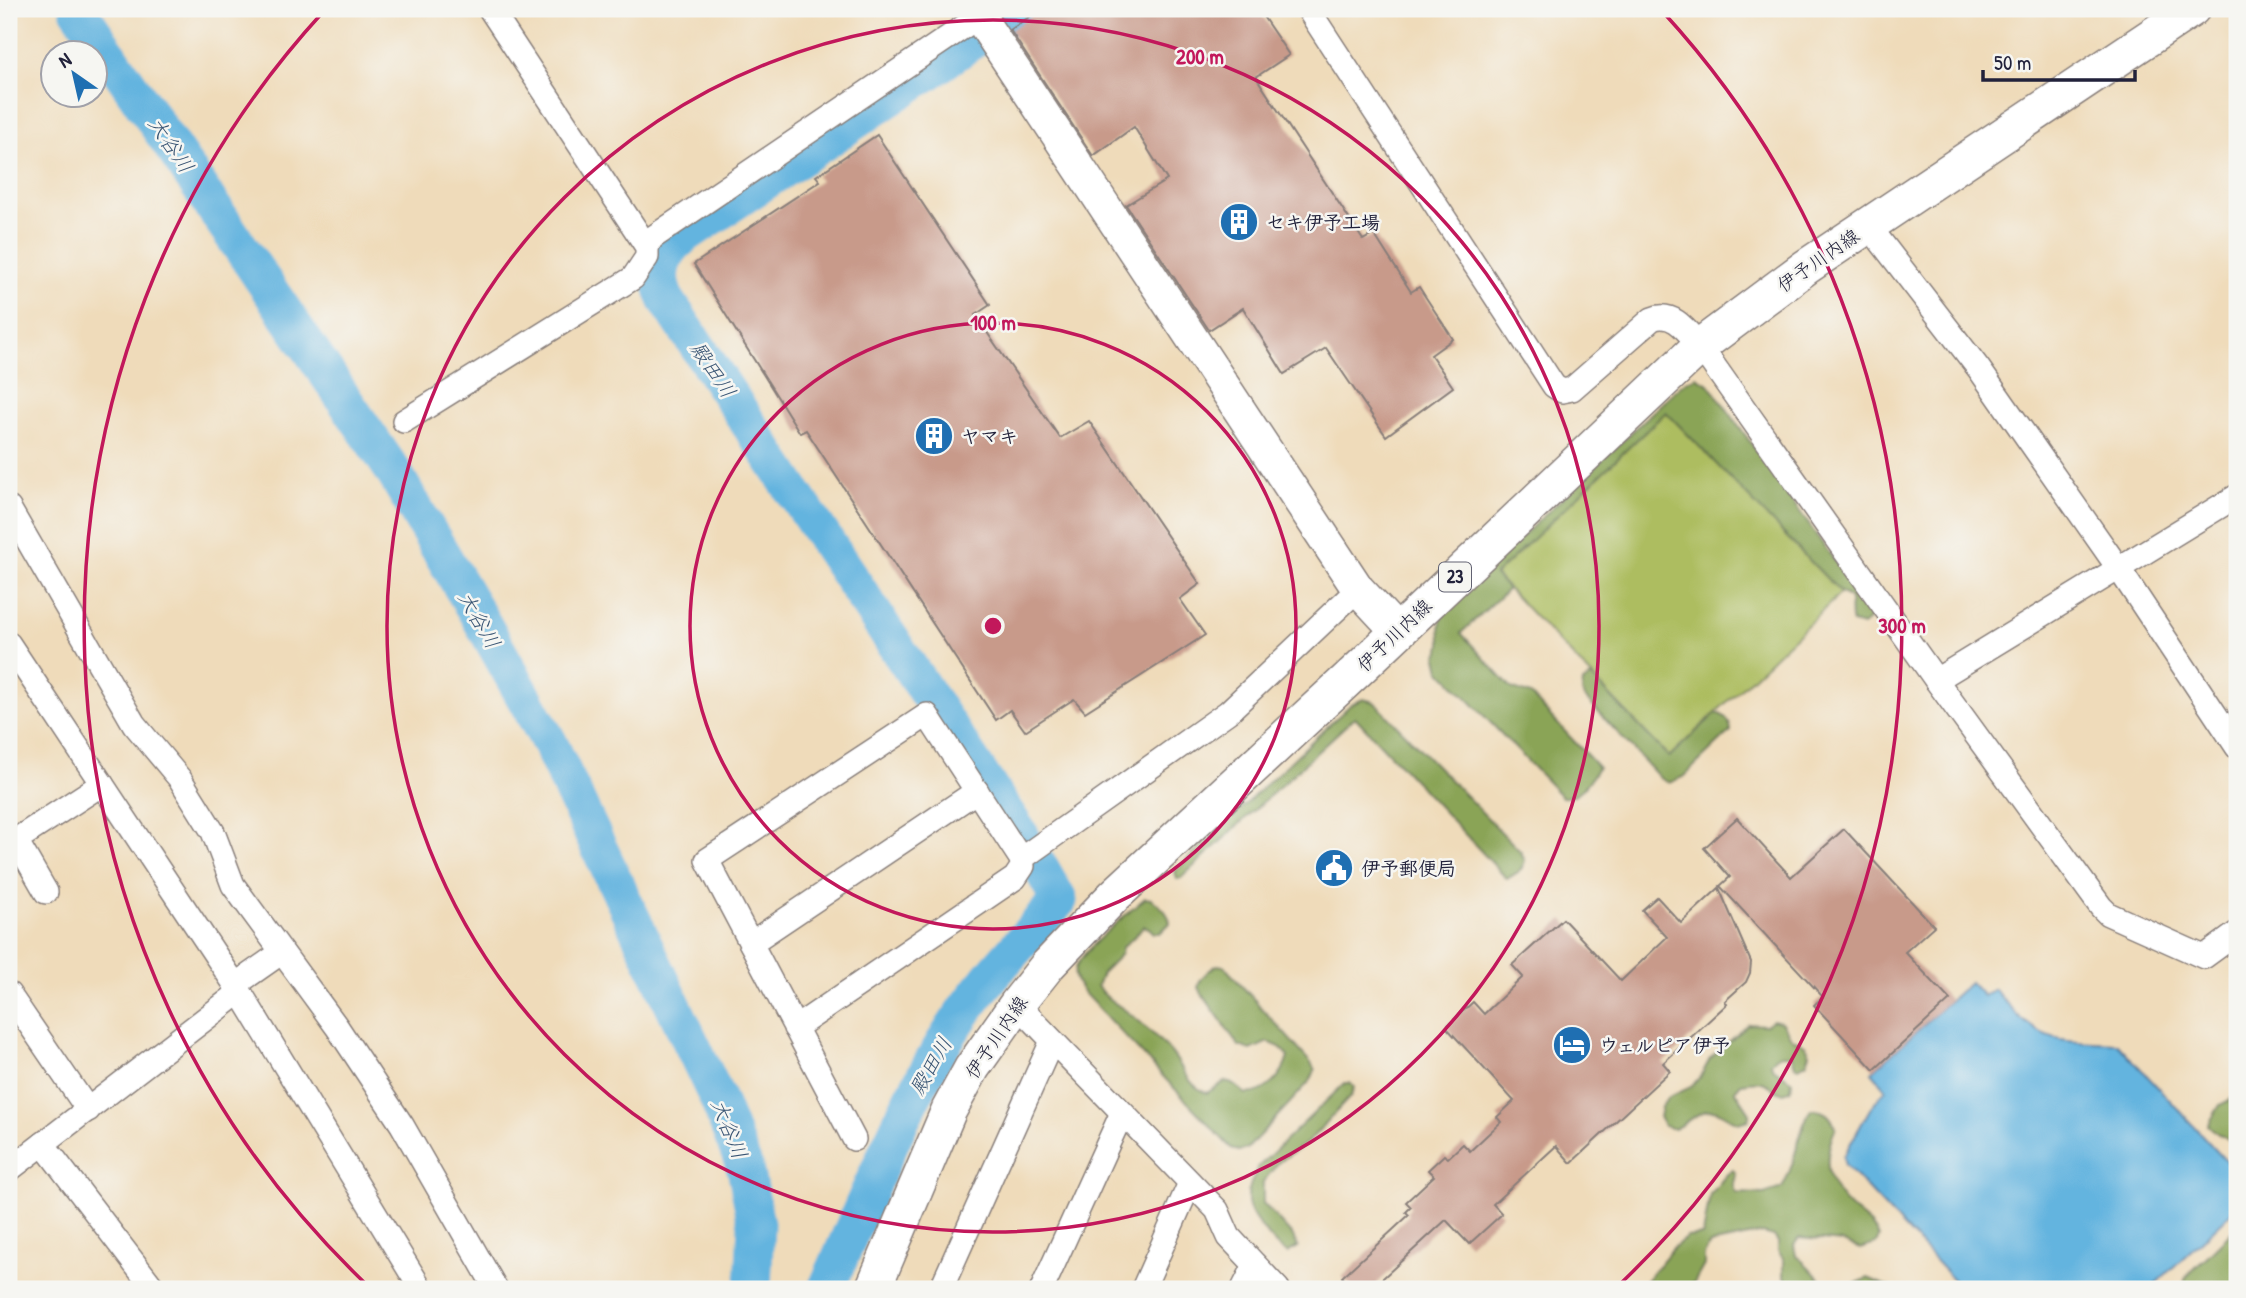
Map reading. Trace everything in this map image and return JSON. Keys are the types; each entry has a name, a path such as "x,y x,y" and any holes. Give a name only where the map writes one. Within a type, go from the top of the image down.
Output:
{"main road":[{"name":"伊予川内線","path":"873,1289 949,1110 972,1068 1048,965 1114,896 1700,346 1796,274 2192,9"}],"street":[{"path":"490,9 647,247"},
{"path":"1308,9 1554,386 1562,391 1572,389 1641,327 1661,315 1683,327 1700,346 1936,680 2108,914 2204,957 2237,933"},
{"path":"404,421 633,278 647,257 647,247 652,239 981,11 1359,589 1398,632"},
{"path":"1868,225 1979,369 2119,569 2237,747"},
{"path":"1936,680 2237,496"},
{"path":"9,508 134,724 180,779 213,832 233,885 337,1027 402,1125 496,1289"},
{"path":"1021,859 1228,712 1359,589"},
{"path":"9,644 238,989 421,1289"},
{"path":"795,1028 1015,878 1023,866 927,715 707,860 795,1028 854,1139"},
{"path":"35,886 16,841 102,784"},
{"path":"751,943 977,791"},
{"path":"9,1170 88,1110 282,952"},
{"path":"9,994 88,1110"},
{"path":"1017,1004 1217,1210 1229,1237 1278,1289"},
{"path":"941,1289 1052,1041"},
{"path":"1042,1289 1122,1113"},
{"path":"43,1144 154,1289"},
{"path":"1143,1289 1191,1183"},
{"path":"1243,1289 1255,1265"}],"green space":[{"path":"1696,377 1709,384 1871,612 1870,619 1862,626 1852,623 1849,597 1841,593 1666,412 1495,575 1508,589 1461,633 1511,688 1531,695 1598,767 1579,792 1562,797 1440,670 1437,657 1441,644 1443,615 1447,608 1683,383"},
{"path":"1666,411 1841,593 1669,757 1495,575"},
{"path":"1592,677 1669,757 1716,713 1727,719 1731,731 1683,777 1669,783 1660,778 1586,699 1582,692 1583,682"},
{"path":"1363,699 1374,702 1521,852 1525,861 1521,870 1507,879 1355,717 1177,879 1175,871 1350,705"},
{"path":"1145,898 1151,899 1163,909 1170,923 1160,933 1154,933 1143,926 1122,947 1121,954 1102,973 1097,986 1104,994 1155,1035 1200,1090 1207,1093 1226,1081 1246,1094 1253,1093 1273,1083 1288,1057 1280,1047 1268,1042 1251,1050 1239,1046 1198,988 1208,972 1217,965 1224,966 1315,1070 1311,1080 1247,1149 1238,1151 1231,1148 1081,990 1076,980 1075,970 1085,953"},
{"path":"1772,1020 1781,1022 1791,1037 1806,1046 1810,1053 1807,1062 1799,1067 1795,1066 1792,1056 1785,1054 1778,1056 1771,1063 1772,1067 1792,1081 1791,1090 1780,1093 1762,1082 1741,1083 1735,1090 1750,1113 1748,1120 1738,1123 1719,1112 1708,1110 1674,1129 1664,1126 1659,1117 1661,1107 1669,1097 1691,1087 1710,1059 1749,1024 1765,1025"},
{"path":"1345,1083 1354,1087 1351,1096 1308,1142 1279,1162 1263,1182 1263,1203 1292,1235 1298,1247 1287,1253 1273,1241 1253,1216 1248,1201 1250,1185 1259,1166"},
{"path":"2237,1096 2237,1144 2208,1125 2220,1105"},
{"path":"1811,1109 1826,1114 1836,1127 1831,1139 1828,1161 1832,1182 1844,1201 1874,1229 1879,1237 1876,1244 1860,1249 1843,1242 1799,1238 1794,1245 1796,1256 1831,1289 1794,1289 1784,1277 1784,1260 1778,1251 1778,1242 1774,1236 1763,1233 1710,1244 1704,1255 1704,1265 1694,1283 1669,1289 1639,1289 1673,1248 1687,1237 1703,1235 1710,1194 1730,1172 1733,1170 1736,1174 1736,1193 1764,1194 1782,1188"},
{"path":"2237,1227 2237,1289 2184,1289 2185,1278"},
{"path":"1868,1278 1893,1289 1843,1289"}],"water":[{"path":"1970,982 1983,996 1994,989 2022,1020 2047,1035 2076,1041 2117,1043 2237,1173 2237,1207 2150,1289 1962,1289 1845,1165 1843,1157 1870,1109 1886,1089 1872,1072"}],"building":[{"name":"セキ伊予工場","path":"1041,9 1258,9 1289,55 1256,77 1363,240 1374,234 1411,292 1419,287 1453,339 1431,355 1453,387 1386,436 1326,348 1284,374 1243,308 1209,330 1126,205 1167,180 1134,127 1093,156 1010,30"},
{"name":"ヤマキ","path":"877,135 990,305 975,315 1060,438 1089,421 1200,584 1180,599 1205,635 1085,712 1074,699 1025,731 1010,710 996,720 806,430 800,433 694,264 820,181 816,176"},
{"path":"1737,818 1791,877 1844,829 1934,926 1905,952 1950,1000 1874,1070 1814,1005 1823,997 1720,886 1730,877 1704,848"},
{"name":"ウェルピア伊予","path":"1719,888 1751,962 1750,973 1746,982 1725,1001 1727,1004 1663,1063 1670,1071 1571,1163 1556,1146 1493,1204 1502,1214 1469,1244 1446,1220 1371,1289 1354,1289 1342,1277 1409,1215 1406,1212 1411,1207 1406,1202 1434,1176 1428,1170 1444,1155 1448,1158 1463,1144 1470,1151 1501,1122 1497,1117 1514,1101 1446,1027 1473,1002 1484,1014 1523,977 1512,965 1563,919 1621,981 1667,937 1642,910 1657,897 1681,923"}],"waterway":[{"name":"大谷川","path":"78,9 393,471 549,742 718,1100 745,1168 756,1224 753,1289"},
{"name":"殿田川","path":"1017,9 932,70 684,236 665,257 661,281 666,299 1022,837"},
{"name":"殿田川","path":"826,1289 902,1119 937,1054 980,990 1059,900 1041,868"}],"place":[{"name":"セキ伊予工場","path":"1239,222"},
{"name":"ヤマキ","path":"934,436"},
{"name":"伊予郵便局","path":"1334,868"},
{"name":"ウェルピア伊予","path":"1572,1045"}]}
